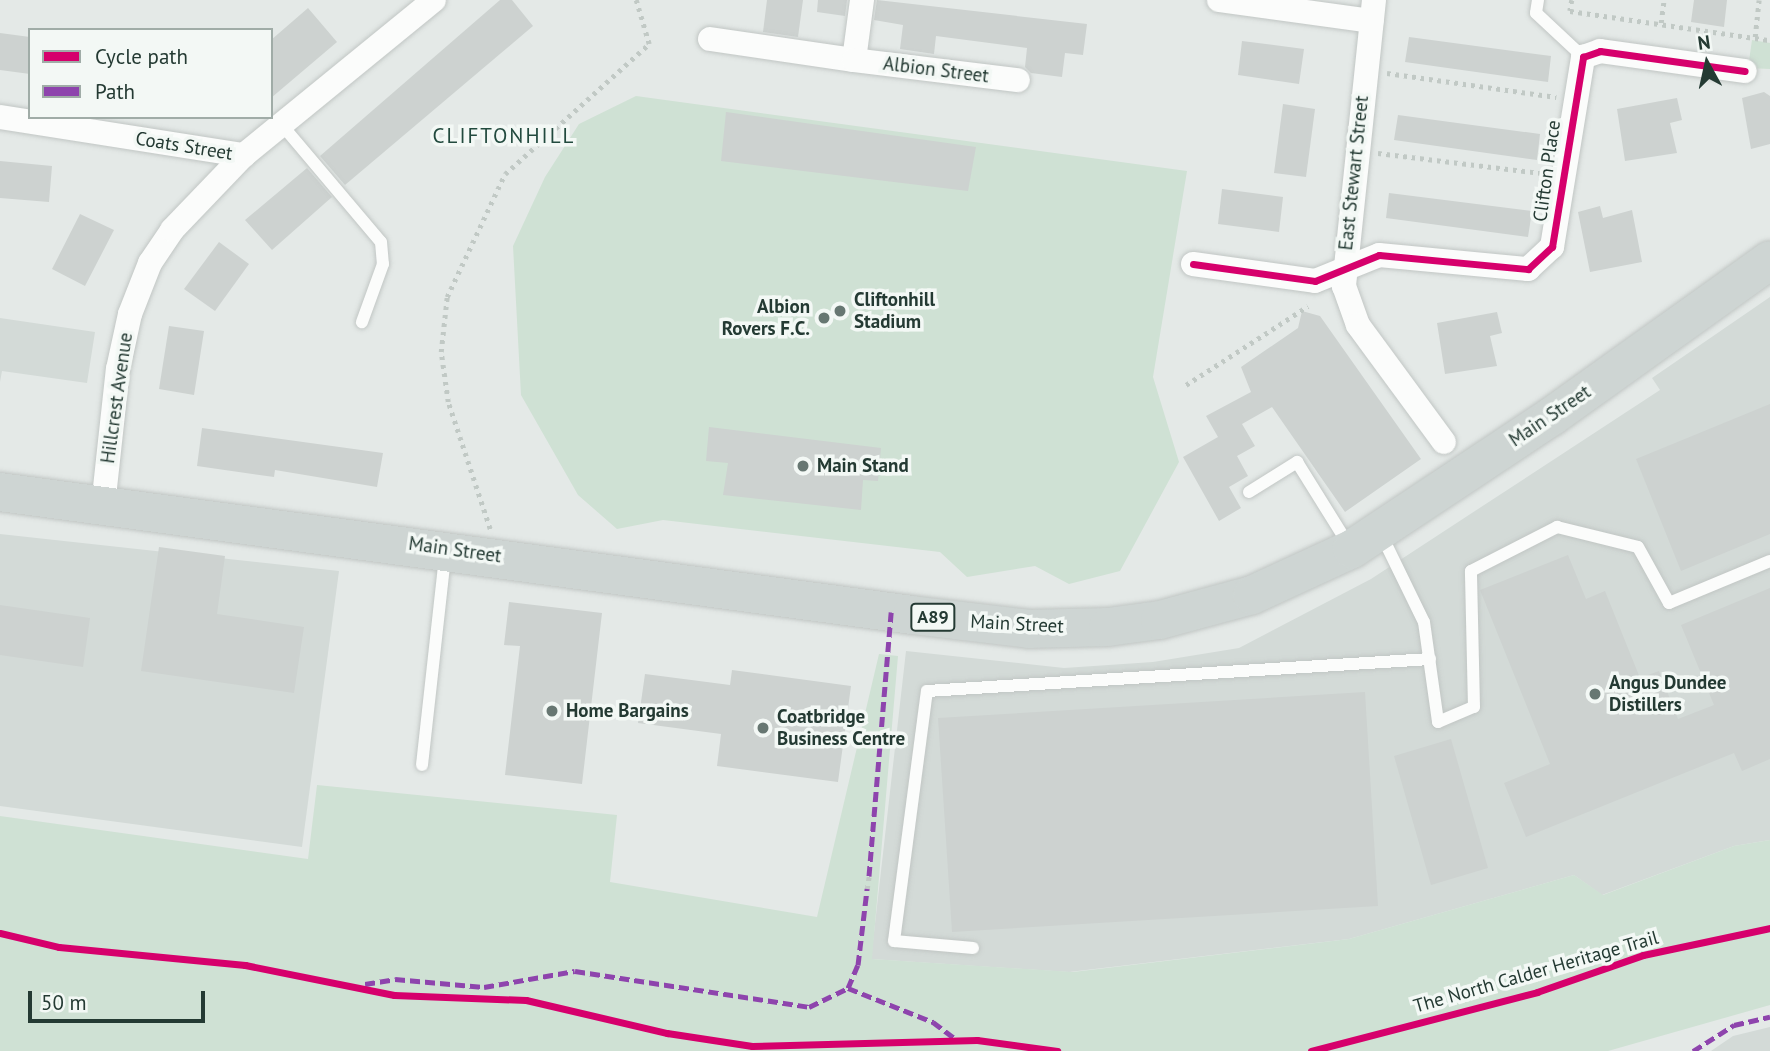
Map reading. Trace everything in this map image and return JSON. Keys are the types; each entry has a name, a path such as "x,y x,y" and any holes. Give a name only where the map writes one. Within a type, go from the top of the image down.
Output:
{"main road":[{"name":"Main Street","path":"0,492 103,506 249,532 445,549 1029,629 1108,626 1200,611 1305,574 1366,541 1770,260"}],"street":[{"name":"Hillcrest Avenue","path":"103,506 118,369 140,285 172,230 244,155 434,0"},
{"path":"854,60 862,0"},
{"path":"1219,0 1373,10"},
{"name":"East Stewart Street","path":"1373,10 1343,269 1346,295 1358,325 1444,442"},
{"name":"Albion Street","path":"710,39 1018,80"},
{"path":"1583,57 1600,51 1745,71"},
{"name":"Clifton Place","path":"1193,264 1315,281 1379,255 1528,269 1552,247 1573,99 1583,57"},
{"name":"Coats Street","path":"0,117 244,155"}],"lane":[{"path":"1538,0 1536,13 1583,57"},
{"path":"282,125 381,242 380,277 362,322"},
{"path":"1249,492 1297,461 1366,541 1409,583 1430,659 1438,722 1474,707 1471,572 1558,527 1638,547 1669,603 1770,561"},
{"path":"422,765 445,549"},
{"path":"973,948 894,941 927,691 1430,659"}],"path":[{"path":"499,556 448,402 441,352 447,297 505,174 649,44 636,0"},
{"path":"1572,0 1570,11 1770,40"},
{"path":"1661,23 1664,0"},
{"path":"1754,38 1759,0"},
{"path":"1366,70 1573,99"},
{"path":"1357,150 1562,176"},
{"path":"1186,385 1299,308 1346,295"},
{"path":"867,889 869,876"}],"shaded area":[{"path":"1770,297 1770,840 1734,846 1602,895 1574,875 1349,939 1069,972 871,959 906,651 1064,668 1153,662 1239,648 1371,579 1660,390 1652,378"},
{"path":"0,318 95,332 87,383 2,371 0,382"},
{"path":"0,534 339,571 302,847 0,806"},
{"path":"1770,1027 1770,1051 1711,1051 1733,1036"}],"green space":[{"path":"1752,40 1770,43 1770,69 1748,68"},
{"name":"Cliftonhill Stadium","path":"636,96 1187,171 1153,377 1179,462 1120,571 1069,584 1035,566 967,577 940,552 663,520 617,529 578,495 521,395 513,246 545,177 579,124"},
{"path":"879,654 898,656 872,959 1073,972 1349,939 1574,875 1603,895 1734,846 1770,840 1770,1005 1608,1051 0,1051 0,816 308,859 317,785 617,815 610,882 817,917"}],"building":[{"path":"500,0 512,0 533,26 345,185 320,156"},
{"path":"767,0 803,0 798,37 763,32"},
{"path":"818,0 847,0 845,16 817,12"},
{"path":"877,0 1087,24 1083,55 1065,53 1062,77 1031,73 1025,67 1027,48 936,36 934,54 900,49 903,25 874,20"},
{"path":"1694,0 1727,0 1724,27 1691,22"},
{"path":"308,8 337,42 273,96 273,38"},
{"path":"0,33 28,37 28,74 0,70"},
{"path":"1409,37 1551,56 1548,82 1405,62"},
{"path":"1242,41 1304,49 1299,84 1238,75"},
{"path":"1764,92 1770,96 1770,144 1751,149 1742,98"},
{"path":"1677,98 1682,120 1670,123 1677,153 1625,161 1617,109"},
{"path":"1283,104 1315,109 1306,177 1274,173"},
{"path":"726,112 976,147 968,191 721,161"},
{"path":"1398,115 1540,134 1537,160 1394,140"},
{"path":"0,161 52,166 49,202 0,198"},
{"path":"307,168 332,197 272,250 245,220"},
{"path":"1222,189 1283,197 1279,232 1218,224"},
{"path":"1389,193 1532,211 1528,237 1386,218"},
{"path":"1600,206 1603,218 1632,210 1642,262 1590,272 1578,212"},
{"path":"80,214 114,230 85,286 52,269"},
{"path":"219,242 249,264 215,311 184,289"},
{"path":"1302,311 1320,316 1421,459 1345,512 1272,407 1242,424 1255,446 1237,456 1248,476 1229,487 1241,508 1219,521 1183,457 1218,437 1206,416 1251,392 1241,367 1298,328"},
{"path":"1497,312 1502,333 1490,336 1497,366 1445,374 1437,323"},
{"path":"169,326 204,331 194,395 159,389"},
{"path":"1770,404 1770,534 1681,571 1636,459"},
{"name":"Main Stand","path":"709,427 881,448 878,481 863,480 861,510 723,495 728,463 706,461"},
{"path":"202,428 383,453 377,487 275,470 274,477 197,466"},
{"path":"159,547 225,556 217,614 304,627 294,693 141,671"},
{"name":"Angus Dundee Distillers","path":"1568,555 1586,599 1605,591 1640,678 1659,671 1678,719 1714,705 1681,625 1770,588 1770,759 1742,771 1734,753 1526,837 1504,783 1550,764 1480,590"},
{"name":"Home Bargains","path":"509,602 602,613 582,784 505,775 520,646 504,645"},
{"path":"0,605 90,618 83,667 0,655"},
{"name":"Coatbridge Business Centre","path":"732,670 851,686 838,782 717,766 721,734 638,723 645,674 730,685"},
{"path":"1365,692 1378,906 952,932 938,718"},
{"path":"1451,739 1488,868 1431,885 1394,756"}],"marked path":[{"path":"869,876 891,612"},
{"path":"365,984 395,979 484,987 575,971 809,1007 848,988 858,965 867,889"},
{"path":"848,988 933,1022 957,1040"},
{"path":"1693,1051 1734,1025 1770,1017"}],"cycle path":[{"path":"1193,264 1315,281 1379,255 1528,269 1552,247 1583,57 1600,51 1745,71"},
{"name":"The North Calder Heritage Trail","path":"1311,1051 1537,992 1643,955 1770,928"},
{"path":"0,933 59,947 245,965 394,995 526,1000 667,1033 752,1046 977,1040 1057,1051"}],"place":[{"name":"Cliftonhill Stadium","path":"840,311"},
{"name":"Albion Rovers F.C.","path":"824,318"},
{"name":"Main Stand","path":"803,466"},
{"name":"Angus Dundee Distillers","path":"1595,694"},
{"name":"Home Bargains","path":"552,711"},
{"name":"Coatbridge Business Centre","path":"763,728"}],"district":[{"name":"CLIFTONHILL","path":"504,136"}]}
